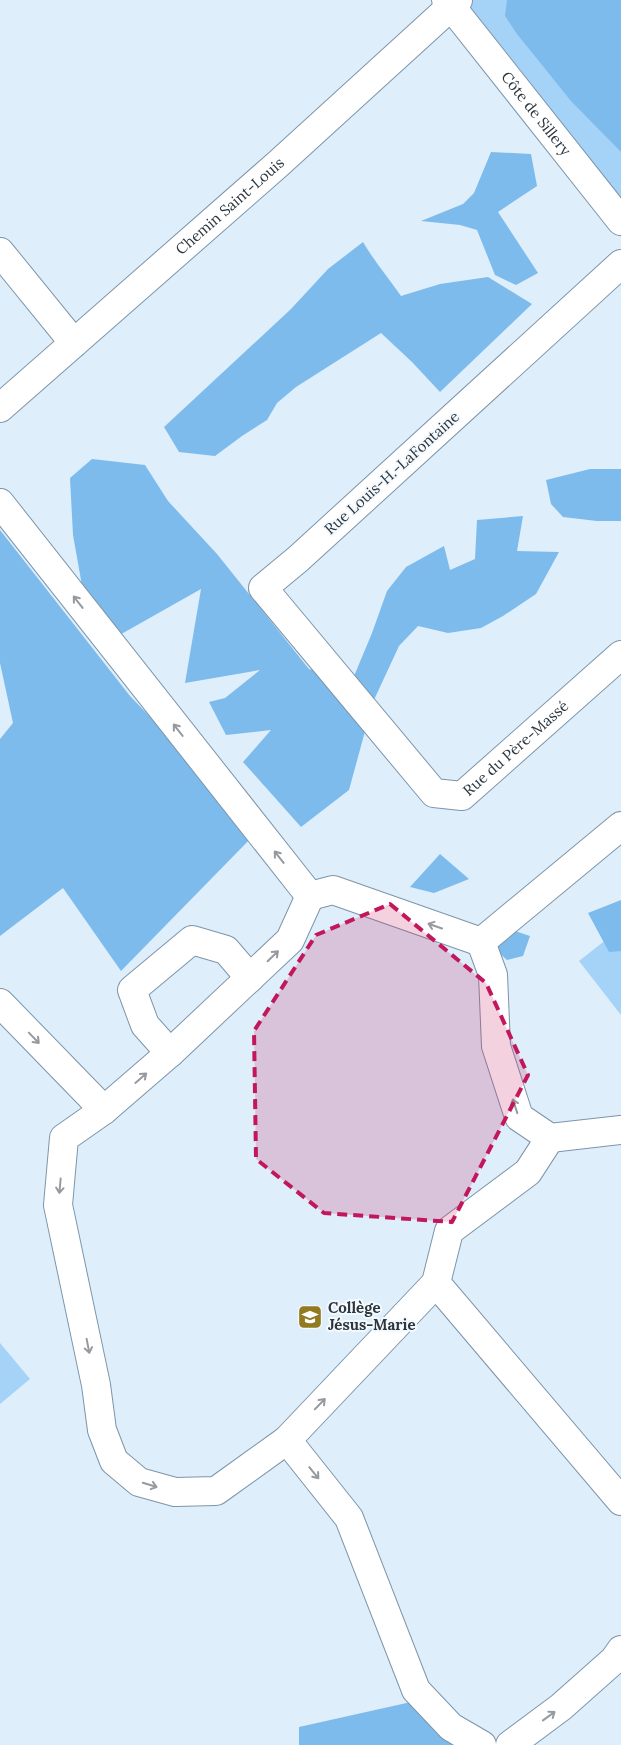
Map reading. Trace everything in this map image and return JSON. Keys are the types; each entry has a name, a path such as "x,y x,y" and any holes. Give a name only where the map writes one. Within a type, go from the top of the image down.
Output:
{"street":[{"name":"Côte de Sillery","path":"452,2 621,221"},
{"name":"Chemin Saint-Louis","path":"0,408 278,164 452,2"},
{"path":"0,252 74,343"},
{"name":"Rue Louis-H.-LaFontaine","path":"350,694 263,588 298,560 621,264"},
{"path":"0,503 310,896"},
{"name":"Rue du Père-Massé","path":"350,694 434,793 462,796 621,654"},
{"path":"481,942 621,826"},
{"path":"310,896 333,890 481,942"},
{"path":"310,896 290,940 170,1053 104,1110 64,1138 58,1205 96,1385 102,1430 114,1461 140,1482 174,1492 216,1491 287,1440 436,1283 449,1231 528,1172 550,1138"},
{"path":"170,1053 145,1025 132,990 192,940 226,950 250,978"},
{"path":"481,942 493,975 496,1046 518,1116 550,1138 621,1130"},
{"path":"0,1003 104,1110"},
{"path":"436,1283 621,1501"},
{"path":"287,1440 349,1518 416,1690 451,1727 482,1745"},
{"path":"510,1745 562,1707 614,1660 621,1650"}],"highlighted area":[{"path":"390,904 486,983 528,1075 452,1222 324,1213 256,1159 254,1031 316,935"}],"shaded area":[{"path":"458,0 621,0 621,221"},
{"path":"507,0 621,0 621,152 571,101 517,34 505,16"},
{"path":"491,152 531,154 537,186 498,212 538,273 516,285 495,275 477,230 460,225 421,221 463,204 474,193"},
{"path":"363,242 401,296 440,284 488,277 532,304 440,392 381,333 296,387 277,403 267,420 215,456 179,452 164,427 291,309 328,269"},
{"path":"92,459 145,465 168,501 217,554 309,669 352,681 387,591 406,567 444,546 450,570 475,559 477,520 523,516 517,551 559,552 536,594 503,616 481,628 448,633 418,626 399,646 373,702 349,790 301,827 243,762 271,730 226,735 209,702 225,698 260,670 185,683 201,589 116,637 83,591 73,535 70,478"},
{"path":"590,469 621,469 621,521 597,521 563,517 551,504 546,480"},
{"path":"0,530 130,696 259,830 121,971 63,888 0,936 0,739 13,723 0,663"},
{"path":"440,854 469,879 434,893 410,887"},
{"path":"621,900 621,951 609,952 588,913"},
{"path":"621,928 621,1015 579,961"},
{"path":"512,930 530,936 523,956 507,960 494,948"},
{"path":"0,1343 30,1379 0,1404"},
{"path":"411,1702 456,1745 299,1745 299,1727"}],"place":[{"name":"Collège Jésus-Marie","path":"310,1317"}]}
